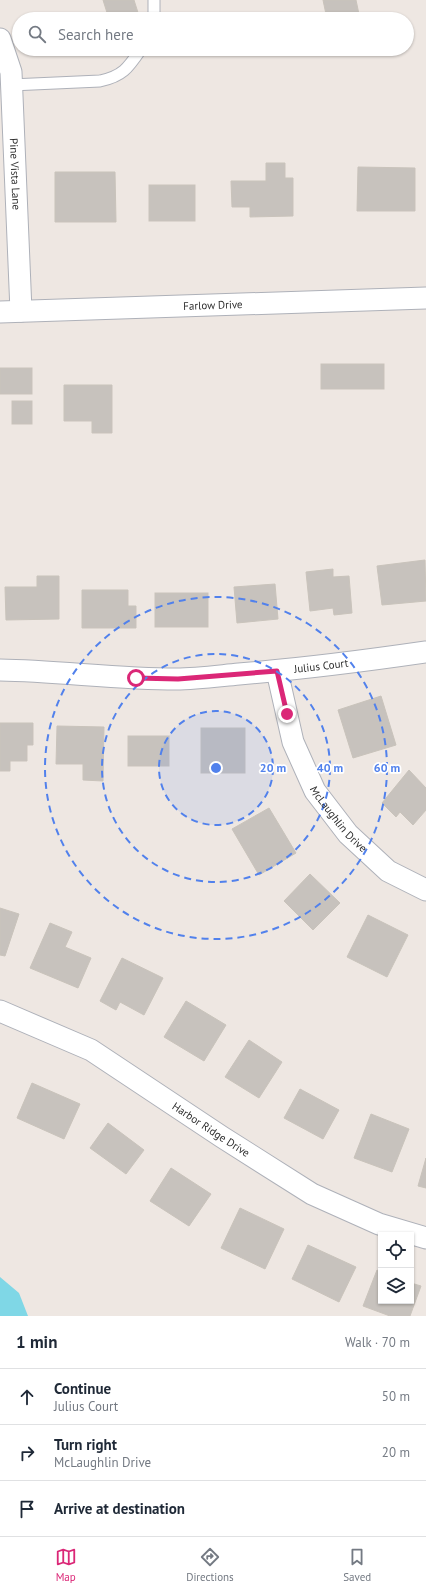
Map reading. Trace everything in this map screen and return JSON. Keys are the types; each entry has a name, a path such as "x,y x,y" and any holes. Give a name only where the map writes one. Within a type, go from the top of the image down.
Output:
{"street":[{"name":"Pine Vista Lane","path":"0,39 11,72 21,311"},
{"name":"Farlow Drive","path":"0,312 426,298"},
{"name":"Julius Court","path":"0,670 38,671 109,678 178,679 277,671 366,661 426,652"},
{"name":"McLaughlin Drive","path":"277,671 293,742 315,791 348,834 388,871 426,890"},
{"name":"Harbor Ridge Drive","path":"0,1011 91,1050 222,1137 312,1194 379,1224 426,1238"}],"lane":[{"path":"154,0 154,12"},
{"path":"11,85 100,81 115,78 124,71 136,56"}],"water":[{"path":"0,1277 19,1293 28,1316 0,1316"}],"building":[{"path":"103,0 134,0 138,12 107,12"},
{"path":"323,0 356,0 359,12 326,12"},
{"path":"266,163 285,163 285,178 293,178 293,216 250,217 250,207 232,207 231,181 266,181"},
{"path":"358,167 415,168 415,211 357,211"},
{"path":"55,172 115,172 116,222 55,222"},
{"path":"149,185 195,185 195,221 149,221"},
{"path":"321,364 384,364 384,389 321,389"},
{"path":"0,368 32,368 32,394 0,394"},
{"path":"64,385 112,385 112,433 92,433 92,421 64,421"},
{"path":"12,401 32,401 32,424 12,424"},
{"path":"425,560 426,601 382,605 377,566"},
{"path":"333,569 333,577 349,576 352,613 334,615 333,608 310,611 306,572"},
{"path":"37,576 59,576 59,619 6,620 5,587 37,587"},
{"path":"275,584 278,619 237,623 234,587"},
{"path":"82,590 128,590 128,606 136,606 136,628 82,628"},
{"path":"155,593 208,593 208,627 155,627"},
{"path":"381,696 396,745 353,758 338,710"},
{"path":"0,723 33,723 33,745 27,745 27,761 10,761 10,771 0,771"},
{"path":"57,726 104,727 103,781 83,780 83,764 56,764"},
{"path":"201,728 245,728 245,773 201,773"},
{"path":"128,736 169,736 169,766 128,766"},
{"path":"409,770 426,788 426,810 413,825 400,812 396,817 382,803"},
{"path":"269,808 296,853 259,875 232,829"},
{"path":"310,874 340,903 313,930 284,901"},
{"path":"0,908 19,914 5,956 0,955"},
{"path":"368,915 408,935 387,977 347,957"},
{"path":"50,923 72,932 65,947 91,958 78,988 30,968"},
{"path":"122,958 163,978 144,1015 120,1002 116,1010 100,1001"},
{"path":"186,1001 226,1025 204,1061 164,1037"},
{"path":"249,1040 282,1062 259,1098 225,1077"},
{"path":"32,1083 80,1104 64,1139 17,1118"},
{"path":"300,1089 339,1110 323,1139 284,1118"},
{"path":"371,1114 409,1129 392,1172 354,1158"},
{"path":"108,1123 144,1150 126,1174 90,1148"},
{"path":"426,1158 426,1188 418,1186"},
{"path":"171,1168 211,1194 189,1226 150,1201"},
{"path":"240,1208 284,1229 265,1269 221,1248"},
{"path":"308,1245 356,1267 339,1302 292,1279"},
{"path":"377,1270 378,1304 414,1304 414,1284 421,1286 410,1316 390,1316 363,1306"}],"route":[{"path":"136,678 178,679 277,671 287,714"}]}
